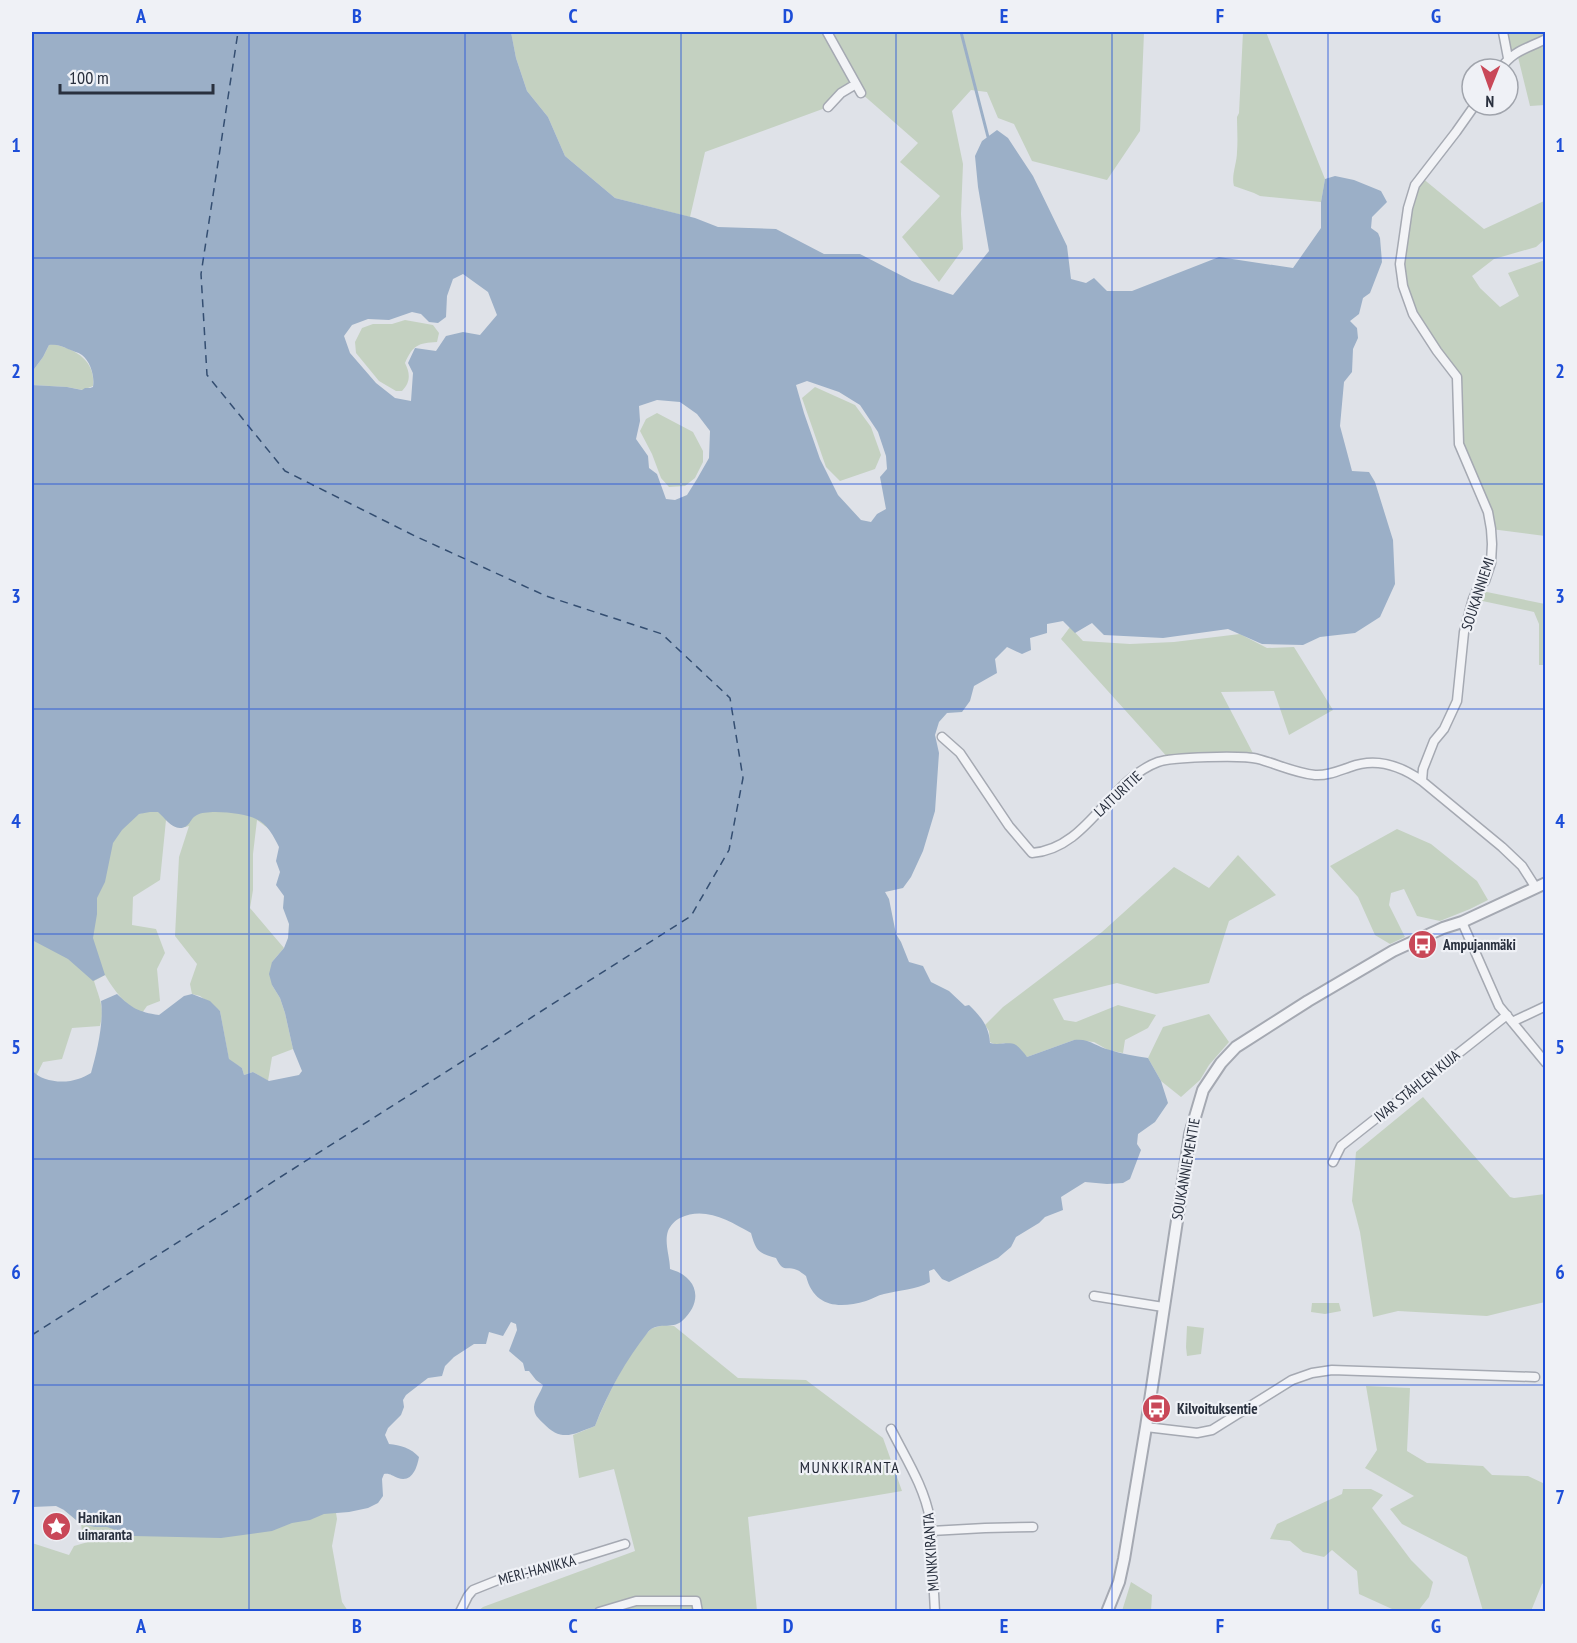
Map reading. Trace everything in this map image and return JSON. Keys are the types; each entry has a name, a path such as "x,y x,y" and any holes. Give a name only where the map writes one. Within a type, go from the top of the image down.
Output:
{"street":[{"path":"827,32 861,93"},
{"path":"1503,32 1509,57"},
{"path":"1510,57 1545,39"},
{"path":"828,107 841,93 856,84"},
{"name":"SOUKANNIEMI","path":"1422,781 1423,769 1434,741 1444,729 1457,702 1464,632 1473,599 1485,581 1491,563 1492,544 1488,512 1459,444 1457,376 1437,351 1413,314 1403,286 1400,264 1408,208 1415,185 1466,117"},
{"name":"LAITURITIE","path":"942,737 960,753 1009,826 1032,853 1051,849 1080,832 1133,776 1159,761 1240,757 1256,759 1317,776 1330,774 1353,765 1379,763 1406,770 1422,781"},
{"path":"1422,781 1502,847 1541,886"},
{"name":"SOUKANNIEMENTIE","path":"1107,1611 1119,1582 1124,1559 1190,1134 1203,1090 1221,1063 1236,1047 1308,1001 1393,951 1541,886"},
{"path":"1462,921 1496,998 1545,1063"},
{"name":"IVAR STÅHLEN KUJA","path":"1333,1162 1341,1146 1510,1018 1545,1006"},
{"path":"1094,1296 1163,1307"},
{"path":"1146,1427 1197,1433 1212,1430 1292,1380 1312,1373 1332,1370 1536,1377"},
{"name":"MUNKKIRANTA","path":"891,1429 928,1505 935,1611"},
{"path":"931,1531 1033,1527"},
{"name":"MERI-HANIKKA","path":"460,1611 473,1590 482,1586 625,1544"},
{"path":"599,1611 636,1601 696,1601 698,1611"}],"green space":[{"path":"511,32 1144,32 1140,131 1107,180 1032,161 1014,124 998,118 987,92 971,90 952,111 963,164 961,214 963,249 939,282 902,237 940,196 900,162 918,143 861,93 856,84 828,107 705,152 690,217 615,198 565,156 548,117 527,91 516,58"},
{"path":"1243,32 1266,32 1325,179 1321,202 1260,196 1234,186"},
{"path":"1503,32 1545,32 1545,105 1530,106 1520,57 1517,53 1508,57"},
{"path":"1421,177 1484,229 1544,201 1545,196 1545,239 1536,247 1494,259 1472,276 1480,288 1500,307 1519,296 1508,273 1545,260 1545,536 1491,529 1464,460 1457,377 1413,314 1400,264 1408,208"},
{"path":"405,320 433,325 439,333 437,342 421,344 411,352 405,363 409,374 407,384 402,391 396,391 379,381 356,353 355,342 362,328 373,324 392,324"},
{"path":"49,345 75,352 87,362 93,377 93,386 83,390 32,385 32,372"},
{"path":"815,387 855,405 871,427 881,455 875,469 840,481 826,467 802,398"},
{"path":"657,413 693,432 703,451 703,462 695,478 685,486 669,487 661,478 640,431 646,419"},
{"path":"1477,590 1545,604 1545,665 1539,665 1539,624 1534,612 1473,599"},
{"path":"1070,627 1083,641 1130,644 1174,642 1240,634 1267,648 1294,647 1333,710 1289,735 1274,691 1221,692 1256,759 1170,760 1061,639"},
{"path":"241,782 275,839 269,829 257,820 250,908 284,948 272,962 272,985 285,1013 293,1049 272,1057 268,1081 253,1072 244,1075 242,1068 229,1060 220,1011 200,996 192,994 190,984 197,964 175,936 179,857 189,826 177,827 166,820 160,880 133,897 132,925 156,929 165,953 157,969 160,1001 147,1006 142,1013 121,997 105,975 94,981 102,1008 100,1026 72,1028 62,1059 43,1062 36,1076 32,1070 32,910 94,828"},
{"path":"1397,829 1431,844 1477,881 1488,900 1440,921 1417,916 1404,889 1391,893 1389,905 1405,937 1390,944 1375,935 1358,897 1330,866"},
{"path":"1238,855 1276,895 1229,921 1209,983 1156,994 1117,983 1053,999 1064,1020 1076,1022 1118,1005 1156,1015 1148,1028 1125,1040 1123,1053 1108,1050 1094,1042 1074,1040 1027,1057 1004,1043 996,1045 990,1042 989,1031 985,1025 1003,1007 1102,932 1174,867 1209,888"},
{"path":"1209,1014 1229,1042 1209,1065 1200,1080 1181,1097 1161,1081 1148,1058 1163,1027"},
{"path":"1423,1097 1510,1197 1545,1194 1545,1302 1487,1316 1398,1311 1373,1317 1360,1232 1352,1201 1356,1152"},
{"path":"1312,1303 1339,1303 1341,1311 1325,1314 1311,1312"},
{"path":"663,1325 674,1326 738,1378 806,1380 883,1438 902,1491 748,1517 757,1611 477,1612 483,1607 635,1551 614,1469 579,1478 573,1435 595,1426 634,1349 650,1330"},
{"path":"1187,1326 1204,1328 1201,1354 1187,1356"},
{"path":"1366,1386 1410,1388 1407,1451 1427,1463 1483,1466 1492,1475 1528,1476 1545,1484 1545,1582 1542,1584 1531,1611 1483,1611 1467,1557 1402,1524 1390,1509 1414,1496 1365,1468 1377,1450"},
{"path":"1343,1489 1371,1489 1383,1495 1372,1508 1411,1560 1433,1582 1429,1597 1418,1611 1391,1611 1392,1609 1359,1594 1357,1571 1332,1550 1324,1557 1303,1552 1290,1541 1270,1539 1277,1524 1342,1494"},
{"path":"64,1510 336,1513 332,1546 342,1602 348,1611 32,1611 32,1543 69,1555 74,1546 88,1542 89,1537 82,1531 81,1524"},
{"path":"1131,1582 1152,1595 1151,1611 1122,1611"}],"water":[{"path":"32,32 511,32 516,58 527,91 548,117 565,156 615,198 695,218 718,227 776,229 824,254 860,254 912,281 953,295 989,251 975,156 982,141 997,130 1008,138 1033,176 1067,246 1071,279 1086,283 1094,278 1107,291 1132,291 1219,257 1293,268 1321,228 1321,202 1325,179 1335,176 1354,180 1381,191 1387,202 1372,217 1371,228 1378,233 1380,238 1382,262 1370,293 1363,298 1359,314 1350,321 1357,328 1358,338 1353,349 1352,372 1344,382 1340,426 1352,471 1369,472 1375,482 1393,540 1395,584 1380,617 1355,633 1320,637 1303,645 1262,644 1228,629 1163,638 1104,635 1092,623 1075,633 1063,621 1047,624 1047,633 1030,638 1031,650 1022,654 1007,647 995,659 997,673 974,686 970,701 962,712 947,713 939,722 935,735 939,753 935,811 923,851 911,877 903,888 885,892 889,899 896,934 909,962 923,966 931,982 949,991 965,1006 969,1005 984,1022 990,1043 1016,1045 1027,1057 1074,1040 1080,1040 1089,1041 1119,1053 1148,1058 1161,1081 1168,1103 1155,1122 1138,1134 1137,1144 1141,1150 1130,1179 1123,1183 1085,1182 1061,1197 1063,1210 1045,1217 1016,1237 1011,1247 998,1258 949,1282 942,1279 934,1269 929,1271 930,1282 924,1285 846,1305 821,1300 810,1286 806,1276 797,1270 783,1268 776,1258 761,1253 754,1244 751,1233 734,1224 708,1214 680,1218 671,1225 667,1236 670,1269 687,1278 692,1284 695,1290 693,1306 678,1324 656,1327 648,1332 618,1377 595,1426 574,1434 562,1435 550,1429 538,1418 534,1407 543,1385 529,1371 525,1371 523,1363 509,1351 517,1330 516,1324 511,1322 503,1336 489,1332 486,1344 474,1344 445,1366 442,1376 428,1378 406,1395 401,1415 388,1428 385,1435 389,1444 412,1451 419,1457 418,1461 413,1474 407,1478 384,1474 383,1496 378,1503 368,1508 349,1512 324,1514 272,1531 221,1538 134,1536 107,1527 81,1524 56,1506 32,1507 32,1070 41,1077 60,1082 72,1081 91,1073 101,1027 101,1001 117,994 136,1009 159,1015 184,996 192,994 210,1001 220,1011 229,1059 242,1068 244,1075 253,1072 269,1081 299,1075 302,1071 293,1049 280,998 272,985 269,974 272,962 284,948 288,938 289,924 283,908 284,896 276,885 280,872 276,861 279,847 267,827 256,819 235,814 209,812 197,815 183,828 177,828 158,812 150,812 139,814 122,830 113,843 105,882 97,898 93,938 105,975 93,981 68,959 32,940 32,385 82,390 93,387 93,378 85,358 79,353 57,345 49,345 32,372","holes":["463,274 488,292 497,315 480,335 463,332 446,336 436,351 415,348 408,363 413,373 411,401 395,398 376,383 350,353 344,336 352,325 368,319 389,320 412,312 421,314 429,322 438,323 446,317 447,296 453,279","807,381 839,392 860,405 878,432 886,456 887,469 880,477 886,509 877,514 871,522 861,520 838,495 820,459 796,385","657,400 680,402 697,414 710,431 709,458 687,495 675,500 666,499 657,474 649,468 648,456 636,439 640,421 639,406"]}],"waterway":[{"path":"961,32 988,137"}],"ferry route":[{"path":"32,1335 691,916 729,850 743,778 730,698 662,634 546,596 415,536 285,471 207,375 201,274 238,32"}],"place":[{"name":"Ampujanmäki","path":"1422,945"},
{"name":"Kilvoituksentie","path":"1156,1409"},
{"name":"Hanikan uimaranta","path":"57,1527"}],"district":[{"name":"MUNKKIRANTA","path":"850,1467"}]}
